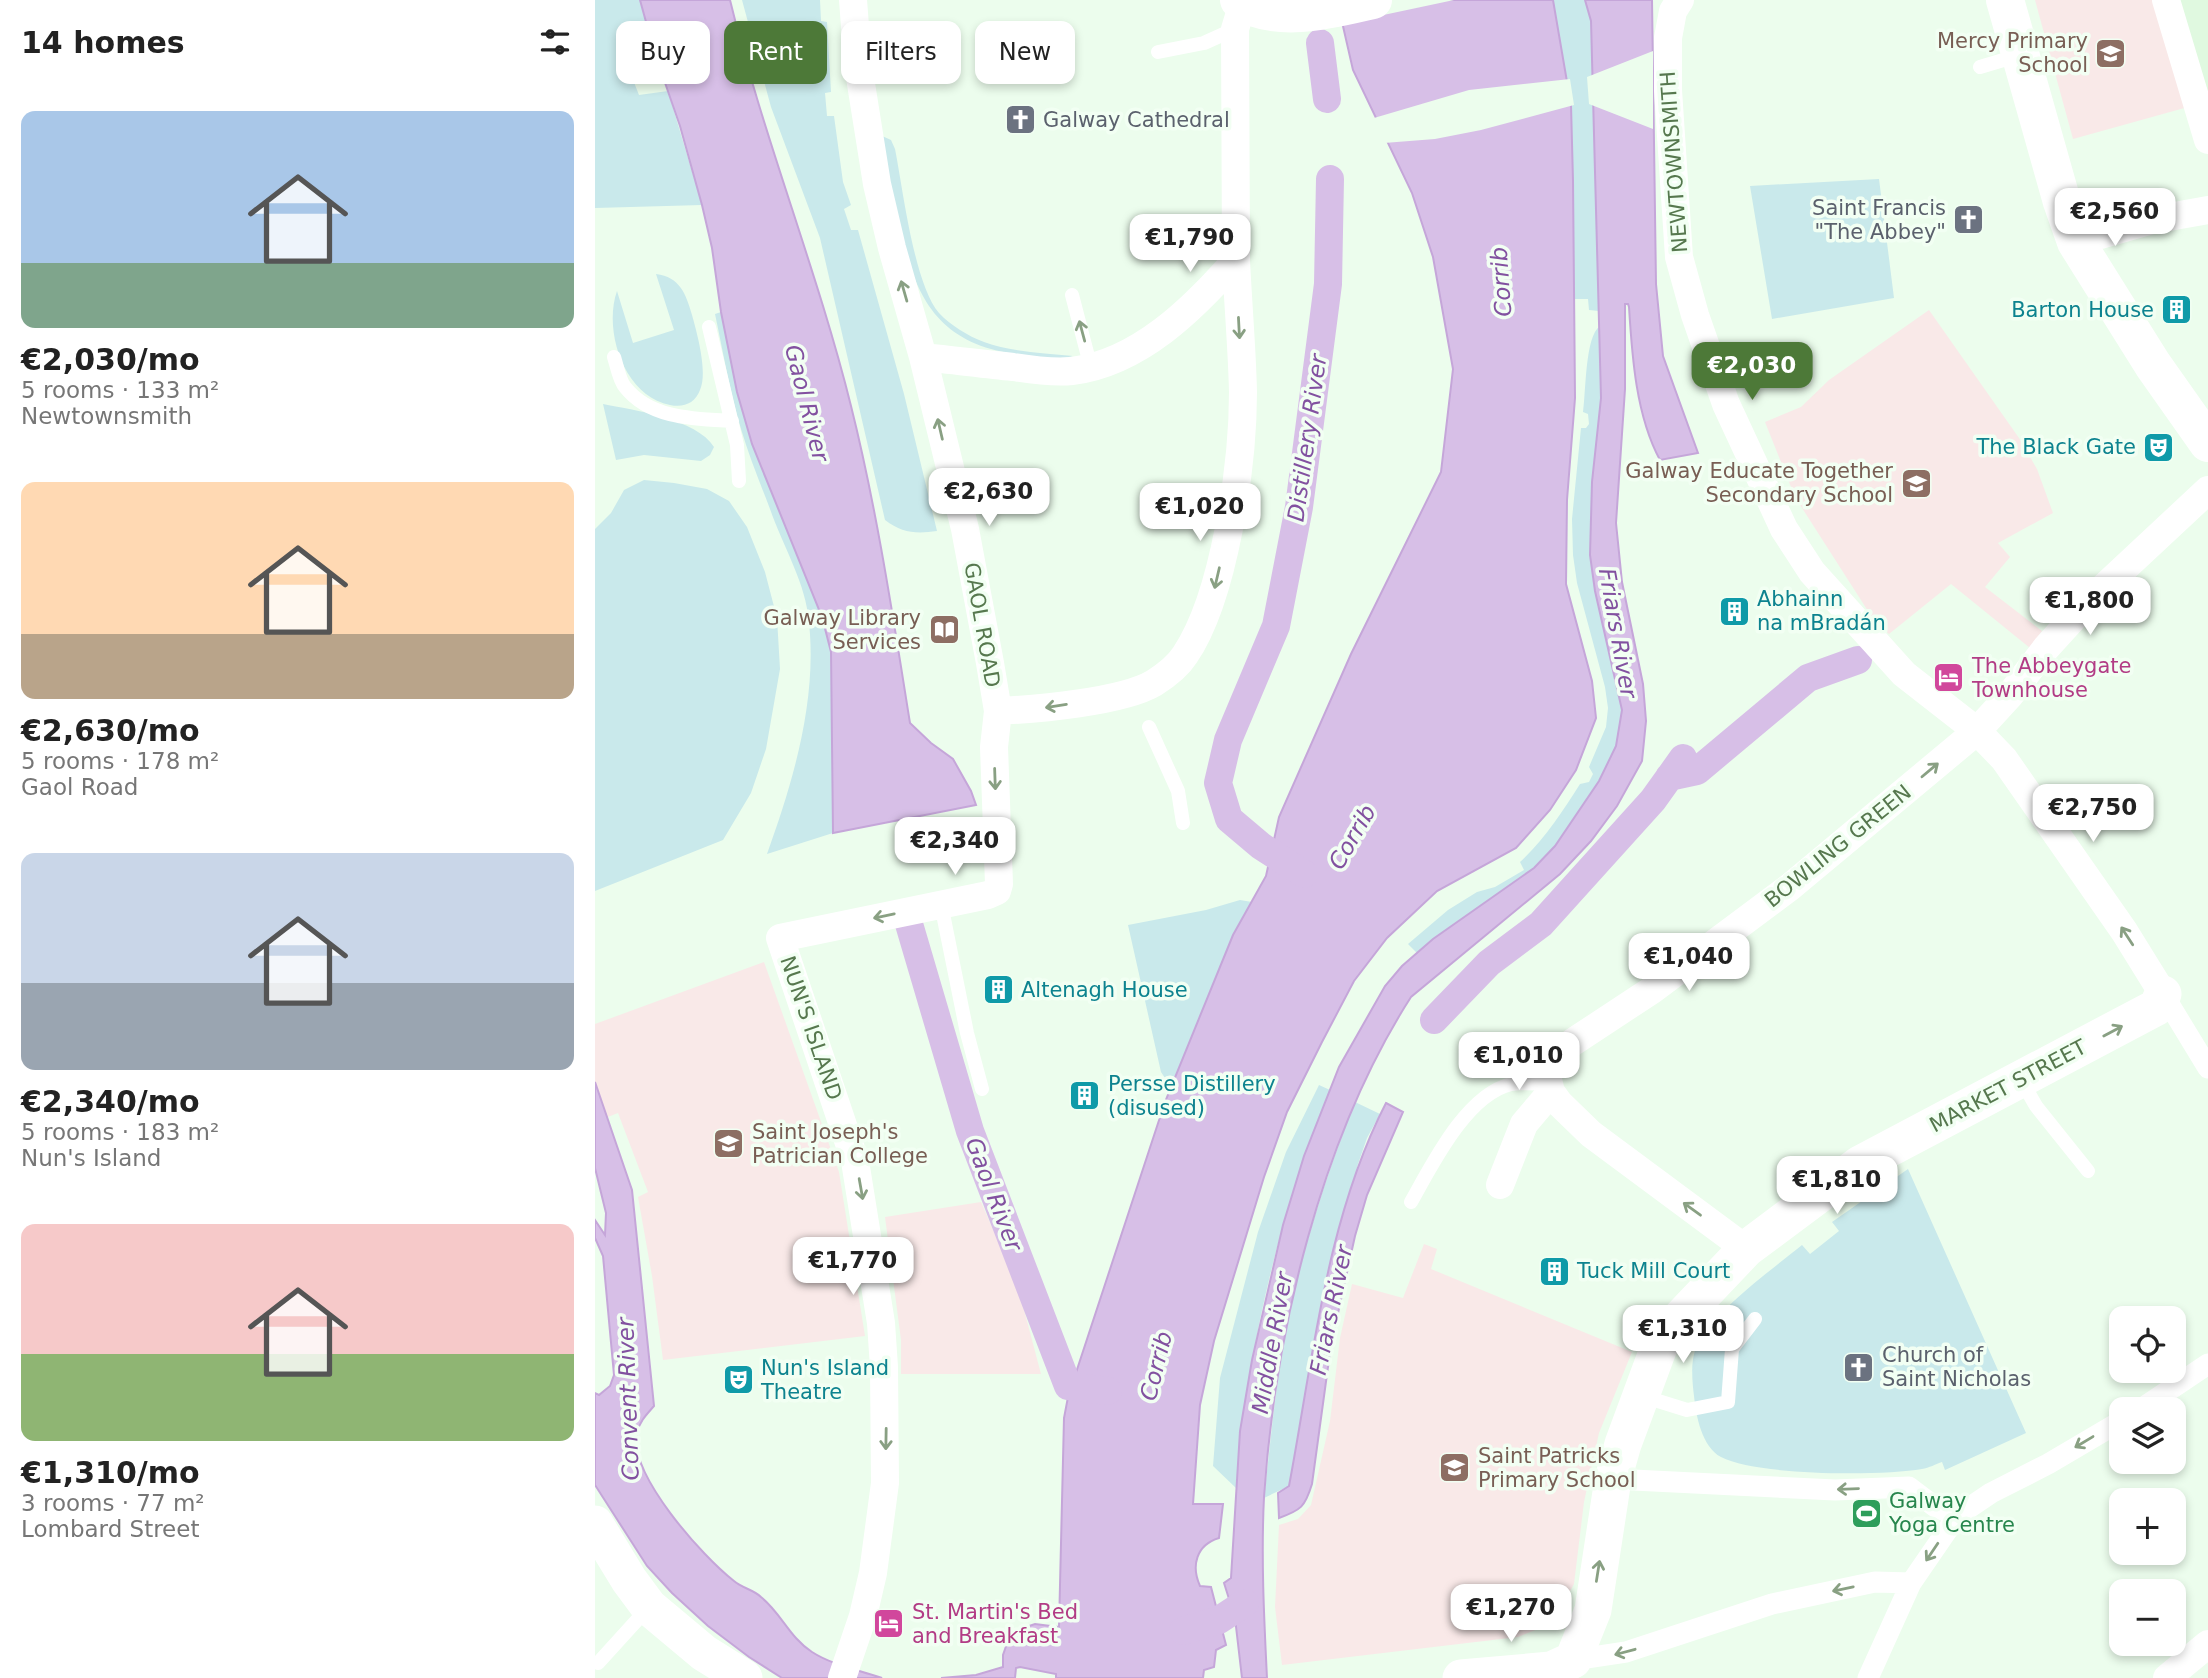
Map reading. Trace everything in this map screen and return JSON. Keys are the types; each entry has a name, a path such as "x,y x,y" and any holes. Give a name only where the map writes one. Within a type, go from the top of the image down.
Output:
{"main road":[{"path":"2005,0 2061,202 2076,242 2153,365 2208,443"},
{"path":"1239,11 1288,13 1355,4"}],"street":[{"name":"GAOL ROAD","path":"853,0 861,88 877,184 965,529 998,711 1032,710 1133,692 1152,684 1185,656 1214,590 1226,541 1237,465 1243,394 1236,260 1239,11"},
{"name":"NEWTOWNSMITH","path":"1680,0 1673,11 1668,38 1668,90 1679,257 1695,315 1726,404 1784,529 1812,572 1904,674 1977,731 2004,759 2124,931 2163,994"},
{"path":"2166,0 2208,140"},
{"path":"2076,242 2152,220 2208,210"},
{"path":"923,357 1033,370 1070,372 1091,368 1118,359 1152,338 1199,301 1236,260"},
{"name":"BOWLING GREEN","path":"1550,1088 1547,1076 1551,1062 1573,1042 1652,990 1790,887 1977,731 2087,603 2208,490"},
{"name":"NUN'S ISLAND","path":"844,1672 863,1615 873,1573 885,1483 886,1421 882,1334 855,1161 780,938 997,891 999,884 994,747 998,711"},
{"path":"2163,994 2208,1068"},
{"name":"MARKET STREET","path":"1575,1669 1593,1610 1613,1479 1659,1346 1671,1328 1747,1249 1860,1164 2157,1007 2163,994"},
{"path":"1500,1185 1524,1124 1550,1088 1559,1104 1591,1134 1747,1249"},
{"path":"2159,1397 2208,1364"},
{"path":"1868,1678 1911,1583 1957,1516 1991,1493 2109,1428"},
{"path":"1613,1479 1835,1490 1909,1487 1934,1506 1957,1516"},
{"path":"601,1534 649,1607 704,1653 744,1678"},
{"path":"1461,1678 1575,1669 1772,1604 1875,1582 1911,1583"},
{"path":"2167,1678 2208,1644"}],"lane":[{"path":"1158,52 1204,43 1239,11"},
{"path":"1980,67 2021,54"},
{"path":"1072,295 1091,368"},
{"path":"709,327 737,445 739,481"},
{"path":"614,356 624,386 645,406 684,418 732,421"},
{"path":"1149,727 1178,791 1183,823"},
{"path":"941,904 967,1032 982,1089"},
{"path":"2021,1080 2035,1106 2088,1171"},
{"path":"1411,1202 1453,1129 1488,1095 1511,1084 1550,1088"},
{"path":"1641,1395 1687,1410 1728,1402 1732,1349 1755,1319"},
{"path":"598,1663 649,1607"}],"shaded area":[{"path":"595,0 640,0 646,21 616,21 616,84 635,84 639,95 668,91 702,205 595,208"},
{"path":"742,0 820,0 821,21 748,21"},
{"path":"1553,0 1585,0 1591,21 1599,311 1589,310 1588,299 1574,299 1571,105"},
{"name":"Mercy Primary School","path":"2035,0 2156,0 2188,107 2073,139"},
{"path":"2176,0 2208,0 2208,117"},
{"path":"827,22 831,92 825,93 827,116 834,116 843,182 851,205 844,209 851,230 858,230 904,394 937,531 909,532 885,520 820,238 765,84 827,84"},
{"path":"880,135 891,140 895,149 916,259 930,299 939,313 960,330 984,342 1017,350 1073,356 1044,358 986,348 944,324 930,307 910,265"},
{"path":"1879,179 1894,298 1772,319 1750,186"},
{"path":"656,274 671,279 681,288 690,307 699,342 702,382 695,398 684,405 670,405 654,399 640,389 629,376 615,342 613,307 617,291 633,343 674,330"},
{"name":"Galway Educate Together Secondary School","path":"1929,310 2019,438 2037,469 2053,513 1998,543 2010,557 1985,587 2042,631 2030,648 1951,584 1889,634 1875,622 1795,497 1765,422 1801,407 1829,380"},
{"path":"721,312 737,392 752,444 822,617 831,652 833,833 767,854 802,736 811,644 808,614 797,574 741,429 715,314"},
{"path":"1600,326 1601,398 1595,591 1622,711 1616,746 1599,781 1555,846 1534,868 1417,953 1408,944 1448,910 1477,892 1495,887 1524,870 1520,862 1545,835 1580,784 1589,782 1593,774 1589,767 1606,727 1608,708 1605,687 1577,583 1572,519 1581,428 1586,428 1589,424 1588,414 1583,412 1587,365 1591,341"},
{"path":"603,404 679,423 706,437 714,447 710,455 701,461 644,455 616,460"},
{"path":"644,480 707,489 729,501 747,527 765,572 777,618 780,669 766,749 751,793 723,840 595,891 595,529 611,513 624,490"},
{"path":"1240,900 1252,902 1171,1087 1161,1072 1128,925 1206,910"},
{"name":"Saint Joseph's Patrician College","path":"764,962 839,1172 865,1336 663,1360 638,1197 648,1192 618,1113 595,1122 595,1024"},
{"path":"1319,1085 1330,1090 1295,1186 1268,1285 1248,1386 1236,1488 1213,1466 1220,1378 1258,1232 1286,1152"},
{"path":"1355,1102 1380,1114 1367,1138 1358,1164 1323,1296 1289,1486 1264,1498 1280,1367 1296,1286 1322,1193"},
{"path":"1908,1169 2026,1433 1945,1470 1942,1462 1903,1471 1820,1473 1762,1468 1721,1457 1709,1446 1698,1421 1692,1376 1698,1343 1717,1318 1745,1291 1802,1245 1810,1254 1839,1231 1832,1222"},
{"name":"Saint Joseph's Patrician College","path":"981,1202 1018,1287 1041,1374 901,1374 901,1340 885,1217"},
{"name":"Saint Patricks Primary School","path":"1424,1244 1437,1249 1431,1269 1632,1352 1599,1433 1584,1502 1574,1584 1558,1613 1543,1627 1518,1637 1282,1665 1275,1607 1279,1525 1298,1519 1311,1505 1330,1421 1340,1338 1352,1284 1403,1298"}],"water":[{"path":"640,0 730,0 735,21 724,21 724,84 753,84 837,355 877,524 910,723 953,759 976,805 833,833 831,652 822,617 752,444 737,392 702,205 665,84 710,84 710,21 646,21"},
{"name":"Corrib","path":"1337,0 1553,0 1571,105 1573,181 1575,398 1567,500 1566,584 1592,681 1596,718 1576,770 1550,810 1516,848 1437,891 1387,938 1354,981 1287,1112 1264,1177 1214,1341 1200,1405 1193,1504 1223,1504 1219,1538 1205,1546 1197,1557 1196,1564 1200,1586 1211,1587 1226,1645 1216,1650 1214,1667 1204,1670 1203,1678 1056,1678 1056,1674 1020,1667 1016,1668 1015,1678 941,1678 976,1675 1003,1667 1003,1655 1011,1632 1035,1624 1059,1627 1064,1418 1068,1397 1165,1102 1233,935 1266,876 1279,817 1351,654 1441,472 1453,369 1433,257 1412,193 1353,70"},
{"path":"1585,0 1652,0 1656,284 1663,356 1698,453 1660,460 1640,405 1629,307 1625,304 1625,389 1616,523 1622,582 1643,684 1646,721 1642,761 1617,806 1591,841 1560,874 1411,997 1379,1052 1352,1111 1328,1173 1308,1238 1279,1369 1264,1497 1263,1565 1267,1678 1242,1678 1235,1618 1224,1583 1231,1578 1240,1431 1252,1360 1283,1225 1304,1156 1339,1067 1385,986 1402,966 1433,939 1534,868 1555,846 1599,781 1616,746 1622,710 1595,591 1590,555 1592,482 1601,398 1591,21"},
{"name":"Convent River","path":"595,1082 632,1190 654,1406 641,1422 637,1433 637,1450 644,1470 671,1513 705,1554 734,1581 768,1603 804,1646 828,1660 882,1678 782,1678 749,1657 708,1626 647,1566 595,1485 595,1393 599,1395 610,1386 614,1375 603,1256 595,1238 595,1220 605,1235 606,1213 595,1168"},
{"path":"1386,1103 1403,1112 1367,1195 1355,1236 1331,1345 1312,1484 1301,1507 1279,1518 1278,1493 1289,1486 1314,1340 1335,1242 1349,1194"}],"pier":[{"path":"1336,0 1454,0 1341,24"},
{"path":"1653,51 1653,129 1589,104 1587,77"},
{"path":"1570,79 1574,105 1481,130 1435,139 1384,143 1371,117 1469,90"}],"waterway":[{"name":"Distillery River","path":"1320,43 1327,99"},
{"name":"Distillery River","path":"1304,874 1261,846 1229,819 1218,783 1228,740 1276,626 1299,507 1328,284 1330,179"},
{"path":"1669,777 1697,771 1808,678 1858,660"},
{"name":"Friars River","path":"1434,1020 1489,963 1541,924 1653,800 1683,758"},
{"name":"Gaol River","path":"909,924 970,1131 1068,1386 1108,1391"},
{"name":"Middle River","path":"1183,1631 1219,1620 1245,1603"}],"place":[{"name":"Mercy Primary School","path":"2111,53"},
{"name":"Galway Cathedral","path":"1020,120"},
{"name":"Saint Francis \"The Abbey\"","path":"1969,220"},
{"name":"Barton House","path":"2177,310"},
{"name":"The Black Gate","path":"2159,447"},
{"name":"Galway Educate Together Secondary School","path":"1916,483"},
{"name":"Abhainn na mBradán","path":"1734,611"},
{"name":"Galway Library Services","path":"944,630"},
{"name":"The Abbeygate Townhouse","path":"1949,678"},
{"name":"Altenagh House","path":"998,990"},
{"name":"Persse Distillery (disused)","path":"1085,1096"},
{"name":"Saint Joseph's Patrician College","path":"729,1144"},
{"name":"Tuck Mill Court","path":"1554,1271"},
{"name":"Church of Saint Nicholas","path":"1859,1367"},
{"name":"Nun's Island Theatre","path":"738,1380"},
{"name":"Saint Patricks Primary School","path":"1455,1468"},
{"name":"Galway Yoga Centre","path":"1866,1513"},
{"name":"St. Martin's Bed and Breakfast","path":"889,1624"}]}
